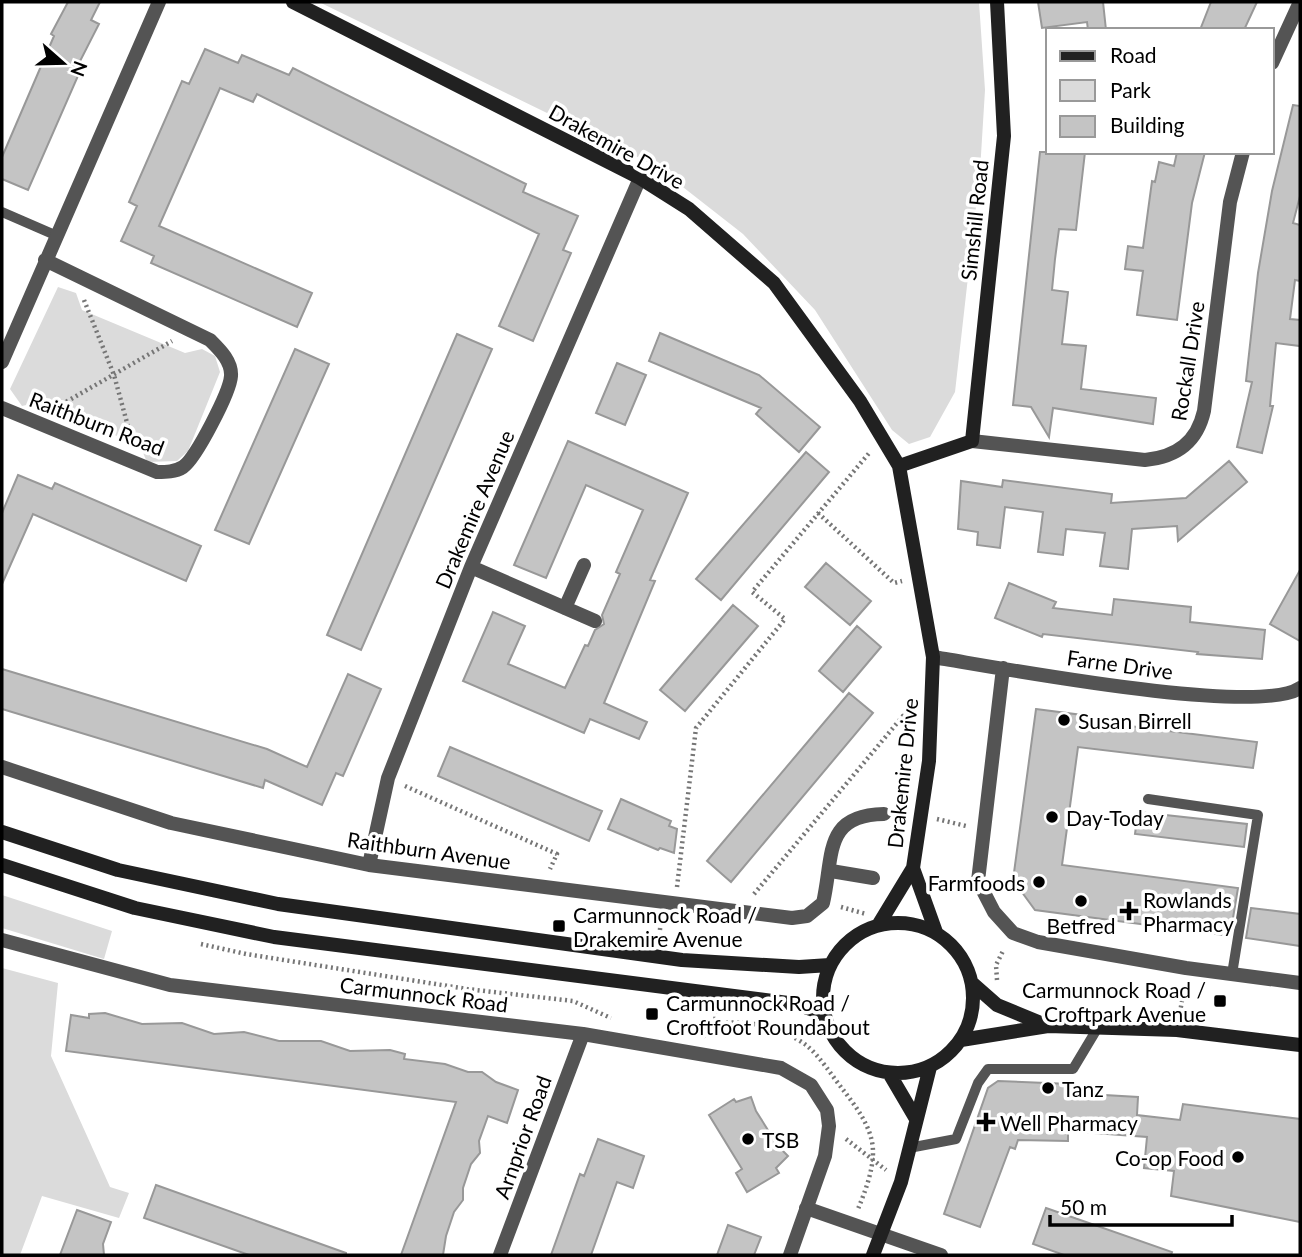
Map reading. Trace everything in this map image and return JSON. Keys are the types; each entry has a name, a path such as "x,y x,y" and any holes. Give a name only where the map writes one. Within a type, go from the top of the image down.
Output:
{"main road":[{"name":"Drakemire Drive","path":"293,2 640,178 689,209 774,283 860,401 899,466 933,657 929,761 913,869 878,925"},
{"name":"Simshill Road","path":"972,442 1004,136 997,2"},
{"name":"Rockall Drive","path":"899,466 972,442"},
{"path":"2,832 118,870 278,904 658,956 799,967 830,965"},
{"name":"Carmunnock Road","path":"2,865 135,908 274,937 796,1004 822,1013"},
{"name":"Drakemire Drive","path":"913,869 936,932"},
{"path":"910,923 936,932 957,951 972,983 973,1004 961,1040 930,1067 908,1075 889,1073 863,1063 833,1039 822,1013 822,988 830,965 850,938 878,925 910,923"},
{"path":"972,983 997,1005 1048,1026"},
{"path":"961,1040 1048,1026 1177,1030 1300,1045"},
{"path":"873,1255 901,1182 930,1067"},
{"path":"889,1073 916,1119"}],"street":[{"path":"2,362 55,235 159,2"},
{"path":"1274,59 1300,2"},
{"name":"Rockall Drive","path":"972,442 1145,460 1167,458 1187,445 1200,430 1204,411 1230,202 1242,154"},
{"name":"Drakemire Avenue","path":"369,865 388,778 471,567 640,178"},
{"name":"Raithburn Road","path":"2,408 157,472 169,472 183,468 200,448 231,377 225,355 210,340 45,260"},
{"path":"565,608 584,565"},
{"path":"471,567 595,621"},
{"name":"Farne Drive","path":"933,657 1174,693 1263,698 1291,694 1300,688"},
{"path":"1003,668 978,881 994,912 1013,933 1038,942 1186,968 1300,983"},
{"name":"Raithburn Avenue","path":"2,767 172,823 369,865 792,918 807,916 823,903"},
{"path":"823,903 831,871 833,844 842,827 858,815 884,814"},
{"path":"831,871 873,878"},
{"name":"Carmunnock Road","path":"2,940 170,985 583,1034 781,1068 811,1085 827,1110 829,1126"},
{"name":"Arnprior Road","path":"500,1255 583,1034"},
{"path":"790,1255 825,1156 829,1126"},
{"path":"806,1208 940,1255"}],"lane":[{"path":"2,212 55,235"},
{"path":"1148,799 1258,815 1232,974"},
{"path":"909,1148 956,1139 978,1083 988,1069 1073,1069 1097,1029"}],"path":[{"path":"73,274 114,375 138,464"},
{"path":"32,421 191,330"},
{"path":"658,956 661,918 668,918 675,903 696,728 785,619 752,592 882,438"},
{"path":"818,513 894,583 919,578"},
{"path":"743,913 756,892 903,716 931,708"},
{"path":"388,778 557,854 542,887"},
{"path":"922,816 984,830"},
{"path":"823,903 863,911 878,925"},
{"path":"997,1005 996,965 1013,933"},
{"path":"1177,1030 1186,968"},
{"path":"829,1126 901,1182"}],"green space":[{"path":"319,2 979,2 985,90 980,171 955,392 930,437 909,444 892,430 815,310 743,234 656,166"},
{"path":"58,287 76,293 82,310 185,353 202,349 215,356 220,372 188,451 177,461 147,462 140,446 39,402 22,406 10,389"},
{"path":"2,895 112,931 104,959 2,928"},
{"path":"2,968 58,983 51,1056 110,1187 129,1193 119,1218 42,1196 20,1255 2,1255"}],"building":[{"path":"68,2 100,2 91,20 99,24 77,67 81,69 28,190 2,179 2,157 54,36 51,34"},
{"path":"1038,2 1103,2 1106,28 1088,28 1087,22 1042,28"},
{"path":"1211,2 1257,2 1245,28 1201,28"},
{"path":"205,49 238,63 242,55 289,75 293,68 526,184 523,192 578,216 563,250 571,253 533,341 499,326 539,234 257,94 253,102 220,88 159,226 312,293 297,327 151,263 154,256 121,241 137,206 129,202 182,81 189,84"},
{"path":"1293,105 1300,106 1300,196 1293,223 1300,225 1300,281 1295,280 1290,319 1300,320 1300,346 1276,343 1270,406 1273,406 1262,453 1237,447 1252,382 1246,381 1258,273 1272,191"},
{"path":"1040,152 1085,154 1076,230 1059,229 1055,259 1052,290 1068,292 1062,344 1086,346 1081,389 1156,398 1153,424 1053,408 1049,437 1031,407 1013,405"},
{"path":"1177,154 1204,154 1192,203 1177,320 1137,315 1143,271 1125,269 1128,246 1143,248 1152,181 1155,182 1159,162 1174,166"},
{"path":"660,333 759,375 820,427 799,452 756,414 761,408 649,361"},
{"path":"457,334 492,349 361,650 327,635"},
{"path":"295,349 329,364 249,544 215,530"},
{"path":"617,363 646,375 625,425 596,413"},
{"path":"568,441 688,493 650,580 655,581 604,703 647,722 639,739 590,719 584,733 463,681 493,612 525,626 508,664 565,688 585,645 588,646 595,630 604,624 602,615 620,574 616,572 643,510 586,485 546,578 514,565"},
{"path":"806,452 829,472 721,600 696,579"},
{"path":"1229,461 1247,482 1178,541 1177,526 1132,529 1128,569 1100,566 1105,533 1066,529 1063,555 1038,552 1043,512 1005,507 1000,548 977,545 978,532 958,529 961,481 1002,487 1003,480 1112,494 1111,503 1186,498"},
{"path":"18,475 52,489 55,483 201,546 186,581 33,514 2,584 2,513"},
{"path":"826,563 871,601 850,625 805,587"},
{"path":"1300,570 1300,641 1270,624"},
{"path":"1009,583 1056,602 1053,608 1112,615 1114,599 1191,607 1190,622 1265,630 1262,659 1197,654 1198,652 1043,634 1042,637 995,618"},
{"path":"733,605 758,626 685,711 660,690"},
{"path":"857,626 881,647 843,692 819,671"},
{"path":"2,669 267,749 307,767 348,674 381,689 343,776 336,773 322,805 265,780 263,788 2,709"},
{"path":"849,693 873,713 731,882 707,861"},
{"path":"1036,709 1082,715 1082,720 1257,742 1253,768 1078,747 1062,865 1238,888 1230,936 1035,910 1013,880"},
{"path":"450,747 602,811 589,841 438,776"},
{"path":"621,799 671,821 669,826 677,829 674,853 660,848 658,850 608,829"},
{"path":"1138,812 1247,824 1244,847 1135,834"},
{"path":"1251,908 1300,914 1300,946 1246,938"},
{"path":"105,1013 142,1024 182,1023 214,1034 244,1032 279,1041 321,1041 350,1051 390,1050 405,1054 404,1059 445,1064 468,1072 482,1072 496,1082 518,1090 507,1123 488,1116 479,1141 480,1153 471,1164 463,1188 463,1200 454,1212 443,1255 401,1255 456,1102 66,1051 71,1015 89,1018 89,1014"},
{"path":"998,1081 1070,1084 1070,1093 1138,1097 1137,1115 1180,1120 1183,1104 1300,1119 1300,1222 1171,1196 1174,1171 1144,1168 1147,1137 1068,1131 1068,1141 1018,1140 1015,1149 1010,1147 980,1227 944,1214 988,1088"},
{"name":"TSB","path":"751,1097 756,1111 778,1146 788,1156 776,1168 779,1173 747,1192 736,1173 742,1169 709,1115 734,1099 736,1102"},
{"path":"598,1139 644,1156 633,1188 617,1182 591,1255 551,1255 580,1174 584,1176"},
{"path":"156,1185 346,1255 249,1255 144,1218"},
{"path":"1046,1208 1172,1252 1171,1255 1064,1255 1033,1244"},
{"path":"77,1210 111,1222 103,1244 104,1255 60,1255"},
{"path":"728,1225 761,1237 754,1255 717,1255"}],"place":[{"name":"Susan Birrell","path":"1064,720"},
{"name":"Day-Today","path":"1052,817"},
{"name":"Farmfoods","path":"1039,882"},
{"name":"Betfred","path":"1081,901"},
{"name":"Rowlands Pharmacy","path":"1129,911"},
{"name":"Carmunnock Road / Drakemire Avenue","path":"559,926"},
{"name":"Carmunnock Road / Croftpark Avenue","path":"1220,1001"},
{"name":"Carmunnock Road / Croftfoot Roundabout","path":"652,1014"},
{"name":"Tanz","path":"1048,1088"},
{"name":"Well Pharmacy","path":"986,1122"},
{"name":"TSB","path":"748,1139"},
{"name":"Co-op Food","path":"1238,1157"}]}
